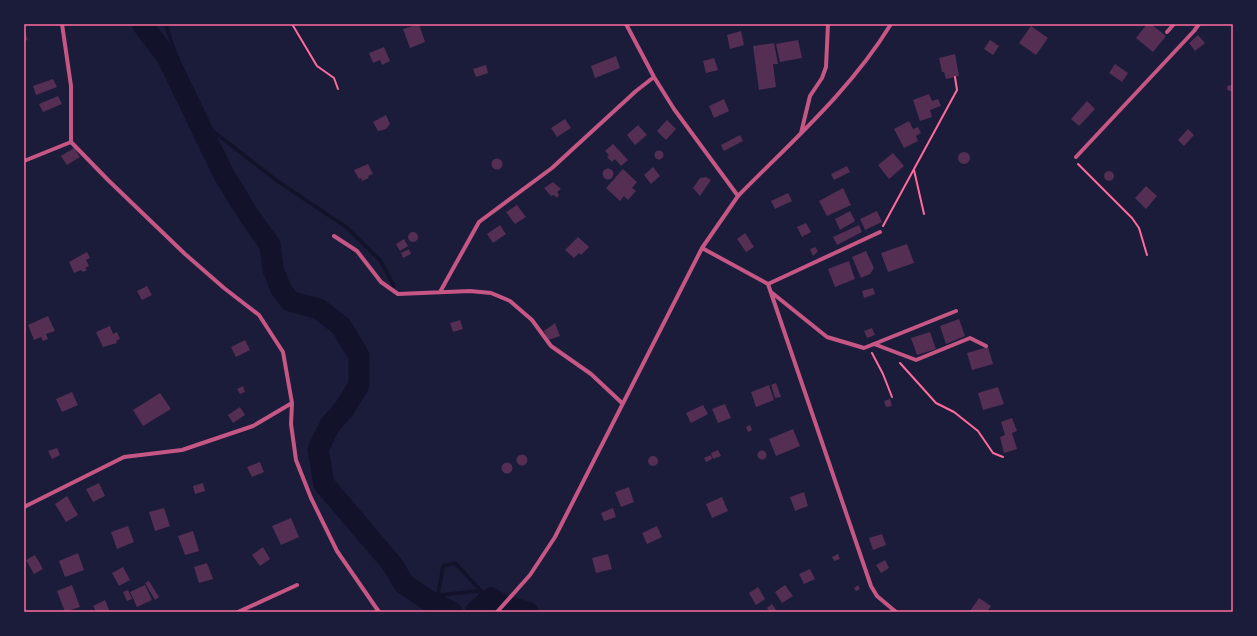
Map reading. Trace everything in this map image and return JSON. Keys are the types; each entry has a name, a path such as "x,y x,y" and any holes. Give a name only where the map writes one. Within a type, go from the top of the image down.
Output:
{"street":[{"path":"62,24 71,86 71,142 185,254 224,288 259,315 283,352 292,403 291,424 296,460 311,498 337,551 379,612"},
{"path":"626,24 654,77 674,109 738,196"},
{"path":"801,133 810,96 822,78 826,67 828,24"},
{"path":"497,612 530,575 555,537 702,248 738,196 844,90 877,46 891,24"},
{"path":"1167,32 1174,24"},
{"path":"1076,157 1194,32 1199,24"},
{"path":"440,292 479,222 552,168 636,91 654,77"},
{"path":"24,161 71,142"},
{"path":"768,284 880,232"},
{"path":"334,236 357,251 381,282 398,294 470,291 491,294 510,301 532,320 551,346 591,374 622,403"},
{"path":"702,248 768,284 866,572 877,596 896,612"},
{"path":"770,291 827,337 864,348 956,311"},
{"path":"874,344 916,360 970,338 986,346"},
{"path":"24,507 124,457 182,450 253,426 292,403"},
{"path":"238,612 297,585"}],"path":[{"path":"292,24 317,66 334,78 338,90"},
{"path":"880,232 957,90 955,77"},
{"path":"1076,157 1076,162 1132,218 1139,228 1147,255"},
{"path":"914,169 924,214"},
{"path":"868,347 883,374 892,397"},
{"path":"894,360 900,363 911,373 936,403 954,412 978,431 993,453 1003,457"}],"building":[{"path":"419,24 425,42 410,48 403,29"},
{"path":"1147,24 1151,24 1166,36 1153,52 1136,38"},
{"path":"1031,26 1048,38 1036,55 1019,43"},
{"path":"24,29 28,40 24,41"},
{"path":"741,31 744,45 730,49 727,35"},
{"path":"1198,35 1205,43 1195,51 1189,43"},
{"path":"798,40 802,58 780,62 776,44"},
{"path":"990,40 999,46 993,55 984,49"},
{"path":"774,43 778,64 773,64 776,87 759,90 753,46"},
{"path":"384,47 390,61 382,65 380,60 373,63 369,53"},
{"path":"955,54 959,76 946,79 944,72 942,72 939,58"},
{"path":"616,56 620,68 595,78 591,66"},
{"path":"714,58 718,70 706,73 703,61"},
{"path":"1115,64 1128,73 1122,82 1109,73"},
{"path":"486,65 488,73 476,77 473,69"},
{"path":"53,79 57,87 36,95 33,86"},
{"path":"1230,85 1233,88 1230,91 1227,88"},
{"path":"929,94 932,101 938,99 941,106 930,110 932,117 920,121 913,100"},
{"path":"58,96 62,104 43,112 39,104"},
{"path":"724,99 729,111 714,118 709,106"},
{"path":"1087,101 1095,109 1079,126 1071,119"},
{"path":"386,115 390,124 386,129 378,131 373,122"},
{"path":"565,119 571,128 557,137 551,128"},
{"path":"667,120 676,129 666,140 657,131"},
{"path":"909,121 913,129 918,127 921,133 916,136 918,141 904,148 894,129"},
{"path":"638,125 647,135 635,145 627,135"},
{"path":"1188,129 1194,135 1184,146 1178,140"},
{"path":"740,135 743,141 724,151 721,145"},
{"path":"613,144 628,160 621,166 615,159 612,162 607,157 609,155 605,151"},
{"path":"74,148 80,157 67,165 61,156"},
{"path":"659,150 664,155 659,160 654,155"},
{"path":"962,152 966,152 970,158 966,164 962,164 958,160 958,156"},
{"path":"893,153 904,166 889,179 878,165"},
{"path":"495,159 499,159 501,160 501,168 495,169 492,166 492,162"},
{"path":"368,164 373,174 368,176 369,178 362,181 361,178 359,179 354,170"},
{"path":"847,166 850,172 834,180 831,174"},
{"path":"653,167 660,176 651,184 644,175"},
{"path":"606,169 610,169 612,170 612,178 606,179 603,176 603,172"},
{"path":"623,169 637,182 632,188 636,191 628,200 624,196 620,201 606,188"},
{"path":"1109,171 1114,176 1109,181 1104,176"},
{"path":"706,177 711,180 700,196 693,188 700,178"},
{"path":"553,182 561,189 557,192 559,195 557,198 554,195 551,196 544,188"},
{"path":"1146,186 1157,196 1146,209 1135,198"},
{"path":"843,188 851,205 827,216 819,201"},
{"path":"788,193 792,201 775,209 771,201"},
{"path":"517,205 526,217 515,224 506,212"},
{"path":"850,211 855,221 840,230 835,219"},
{"path":"877,211 882,222 865,230 860,219"},
{"path":"806,223 811,232 802,237 797,227"},
{"path":"500,225 506,234 493,243 487,234"},
{"path":"859,225 862,232 837,245 833,237"},
{"path":"411,232 415,232 417,233 417,241 411,242 408,239 408,235"},
{"path":"745,233 754,247 746,252 737,239"},
{"path":"578,237 589,247 581,255 579,253 574,258 565,250"},
{"path":"404,239 408,246 400,251 396,244"},
{"path":"907,244 914,263 888,272 881,253"},
{"path":"815,247 818,251 813,256 810,249"},
{"path":"409,249 411,254 403,258 401,253"},
{"path":"866,251 874,268 870,274 861,278 852,257"},
{"path":"87,252 90,258 86,260 89,266 85,268 87,270 83,272 81,270 74,273 69,262"},
{"path":"849,261 855,279 835,287 828,269"},
{"path":"147,286 152,295 142,300 137,291"},
{"path":"873,288 875,294 864,298 862,291"},
{"path":"48,316 55,331 46,334 48,339 43,341 41,337 34,340 28,325"},
{"path":"959,319 965,336 946,344 940,326"},
{"path":"460,320 463,329 453,332 450,323"},
{"path":"555,323 560,336 548,340 544,331"},
{"path":"110,326 113,334 117,332 120,339 116,341 117,343 103,347 96,332"},
{"path":"872,328 875,335 867,338 864,331"},
{"path":"930,332 936,349 917,355 911,338"},
{"path":"245,340 250,350 236,357 231,347"},
{"path":"988,347 993,364 972,370 967,353"},
{"path":"776,383 781,397 775,398 771,385"},
{"path":"769,385 774,400 756,407 751,392"},
{"path":"243,386 245,392 240,394 237,389"},
{"path":"998,387 1004,404 983,410 978,393"},
{"path":"72,392 78,405 62,412 56,399"},
{"path":"160,393 171,409 143,426 133,410"},
{"path":"890,399 892,406 886,407 884,401"},
{"path":"725,404 731,418 718,423 712,409"},
{"path":"703,405 708,414 691,423 686,413"},
{"path":"240,407 245,415 233,423 228,415"},
{"path":"1012,418 1017,431 1012,433 1017,449 1004,453 1000,437 1005,435 1001,422"},
{"path":"750,425 752,430 748,432 746,427"},
{"path":"793,429 800,446 776,456 769,439"},
{"path":"57,448 60,455 52,459 48,451"},
{"path":"718,450 721,456 713,459 711,453"},
{"path":"760,451 764,451 766,455 764,459 760,459 758,457 758,453"},
{"path":"520,455 524,455 526,456 526,464 520,465 517,462 517,458"},
{"path":"711,455 712,459 706,462 704,458"},
{"path":"651,456 655,456 657,457 657,465 651,466 648,463 648,459"},
{"path":"260,462 264,472 252,477 247,467"},
{"path":"505,463 509,463 511,464 511,472 505,473 502,470 502,466"},
{"path":"99,483 105,496 93,502 86,489"},
{"path":"203,483 205,491 195,494 193,486"},
{"path":"629,487 634,502 621,507 615,492"},
{"path":"804,492 808,506 795,511 790,497"},
{"path":"67,496 78,515 66,522 55,504"},
{"path":"722,497 728,511 712,518 706,504"},
{"path":"164,508 170,526 155,531 149,512"},
{"path":"613,508 616,517 604,521 601,513"},
{"path":"291,518 299,537 281,545 272,526"},
{"path":"128,526 134,542 117,549 111,532"},
{"path":"657,526 662,537 647,544 642,533"},
{"path":"193,531 199,551 185,555 178,536"},
{"path":"882,534 886,545 873,550 869,538"},
{"path":"263,547 270,559 260,566 252,555"},
{"path":"78,553 84,570 65,577 59,561"},
{"path":"608,554 612,569 596,573 592,558"},
{"path":"838,554 840,559 834,561 832,557"},
{"path":"35,555 43,569 34,574 26,560"},
{"path":"885,560 889,568 881,573 876,565"},
{"path":"207,563 213,579 199,583 194,567"},
{"path":"123,567 130,580 119,586 112,573"},
{"path":"810,569 815,579 804,584 799,574"},
{"path":"149,581 159,597 155,600 145,583"},
{"path":"72,585 80,607 65,612 57,591"},
{"path":"145,585 152,600 137,607 130,592"},
{"path":"785,585 793,596 782,603 775,592"},
{"path":"858,585 860,589 856,591 854,588"},
{"path":"758,587 765,599 756,605 749,593"},
{"path":"128,590 132,599 127,601 123,592"},
{"path":"979,598 991,606 987,612 970,611"},
{"path":"105,600 110,612 96,612 93,606"},
{"path":"772,604 776,610 770,612 767,608"}],"waterway":[{"path":"142,24 167,57 223,173 248,214 270,245 273,269 281,289 290,301 319,309 341,326 359,356 359,385 344,409 330,425 318,449 324,484 392,564 404,584 431,602 452,612"},
{"path":"166,24 173,47 187,82 196,118 276,180 346,227 380,260 394,286"},
{"path":"438,595 443,566 455,563 484,594"},
{"path":"422,597 477,591 491,598"},
{"path":"475,612 491,598 504,606 528,612"}]}
